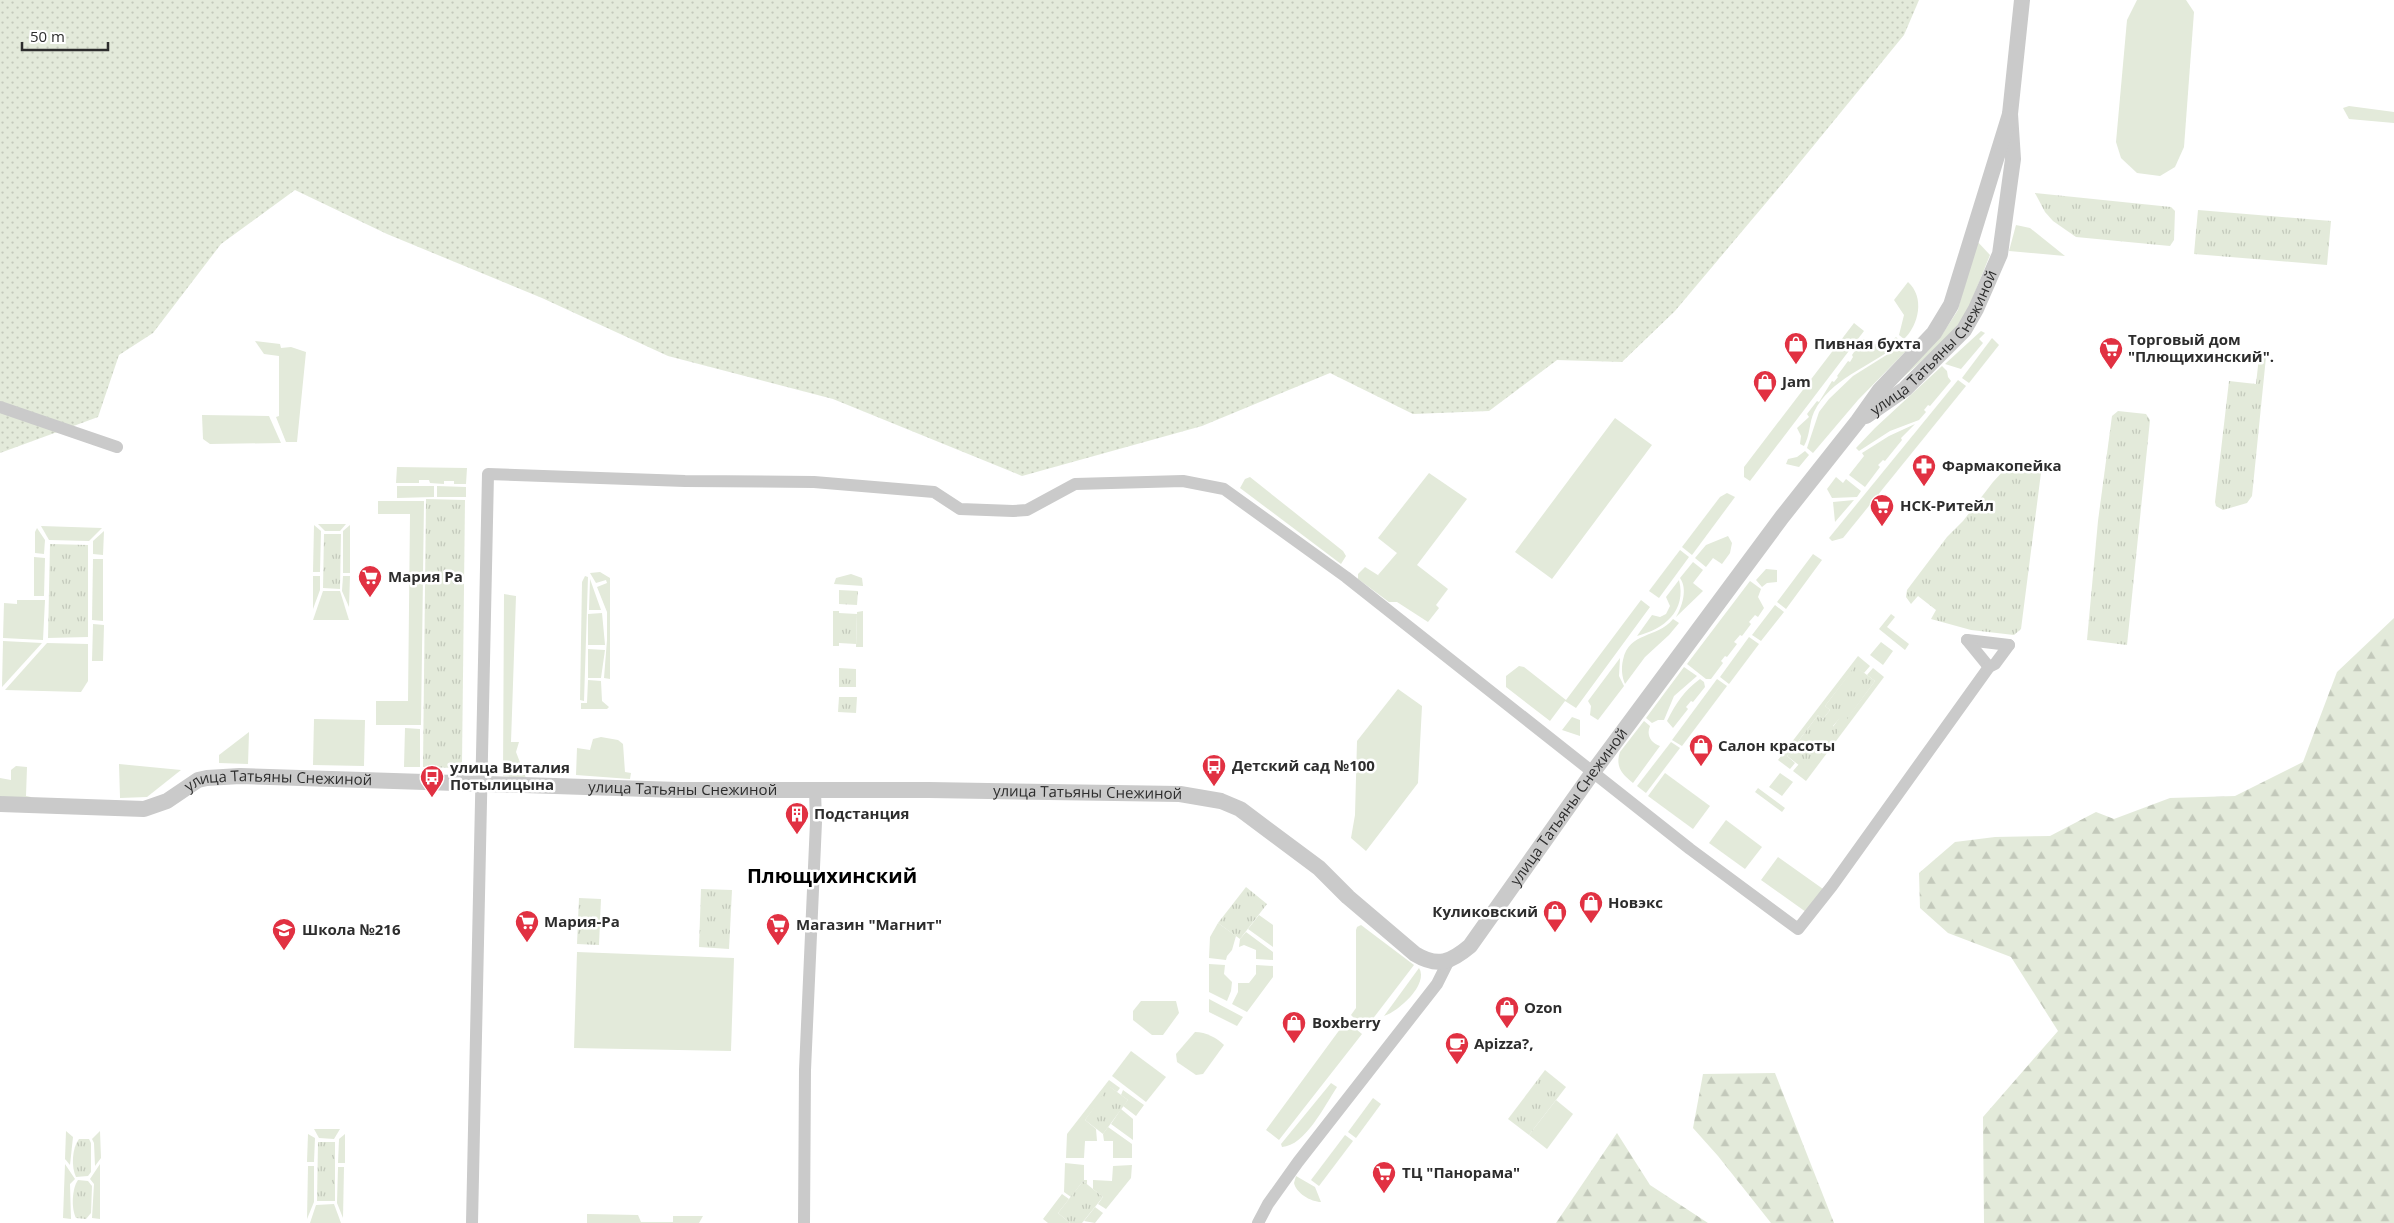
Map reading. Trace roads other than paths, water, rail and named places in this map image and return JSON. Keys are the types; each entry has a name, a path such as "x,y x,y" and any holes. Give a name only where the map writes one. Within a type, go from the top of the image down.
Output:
{"street":[{"path":"2010,114 2022,0"},
{"name":"улица Татьяны Снежиной","path":"0,804 144,809 167,801 198,780 240,776 678,790 930,790 1180,794 1221,801 1240,809 1319,868 1348,897 1415,954 1428,960 1448,962 1463,952 1475,940 1593,772 1782,517 1891,377 1934,333 1951,305 2010,114"},
{"name":"улица Татьяны Снежиной","path":"1858,421 1905,389 1964,330 1976,309 2000,254 2013,159 2010,114"},
{"path":"0,407 118,447"},
{"path":"472,1223 488,474 824,483 934,492 960,510 1027,510 1075,484 1183,481 1224,489 1346,577 1690,849 1798,929 1832,886 1989,667"},
{"path":"804,1223 805,1070 816,822 815,790"},
{"path":"1258,1223 1268,1204 1298,1162 1437,984 1448,962"}],"place":[{"name":"Пивная бухта","path":"1796,365"},
{"name":"Торговый дом \"Плющихинский\".","path":"2111,370"},
{"name":"Jam","path":"1765,403"},
{"name":"Фармакопейка","path":"1924,487"},
{"name":"НСК-Ритейл","path":"1882,527"},
{"name":"Мария Ра","path":"370,598"},
{"name":"Салон красоты","path":"1701,767"},
{"name":"Детский сад №100","path":"1214,787"},
{"name":"улица Виталия Потылицына","path":"432,798"},
{"name":"Подстанция","path":"797,835"},
{"name":"Новэкс","path":"1591,924"},
{"name":"Куликовский","path":"1555,933"},
{"name":"Мария-Ра","path":"527,943"},
{"name":"Магазин \"Магнит\"","path":"778,946"},
{"name":"Школа №216","path":"284,951"},
{"name":"Ozon","path":"1507,1029"},
{"name":"Boxberry","path":"1294,1044"},
{"name":"Apizza?,","path":"1457,1065"},
{"name":"ТЦ \"Панорама\"","path":"1384,1194"}],"district":[{"name":"Плющихинский","path":"832,876"}]}
